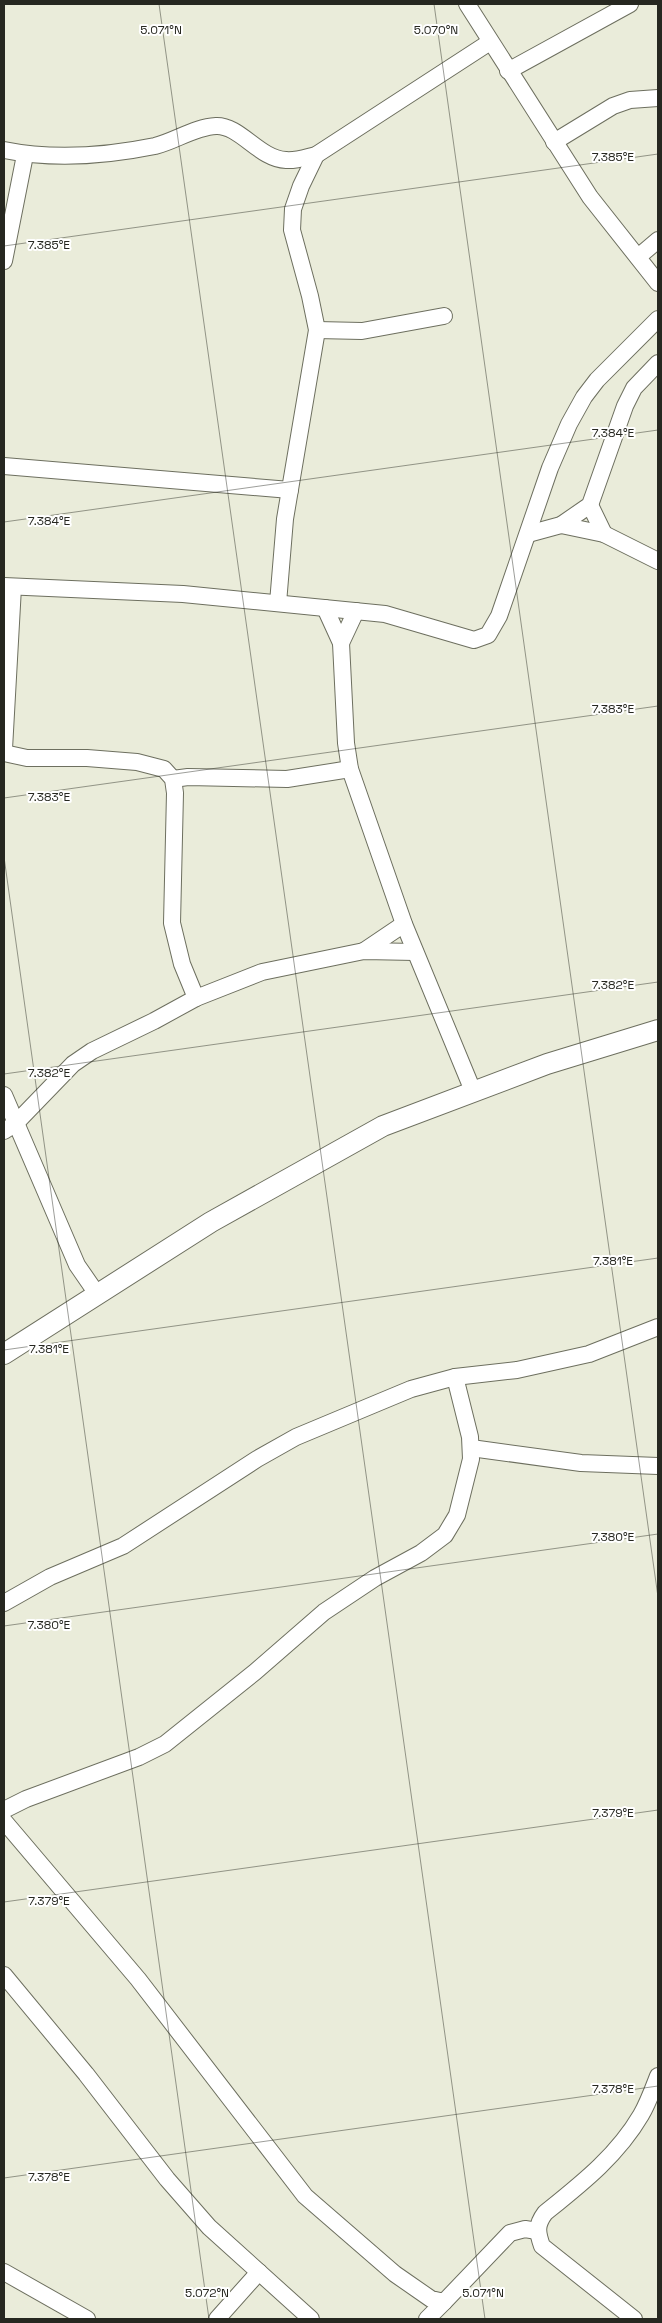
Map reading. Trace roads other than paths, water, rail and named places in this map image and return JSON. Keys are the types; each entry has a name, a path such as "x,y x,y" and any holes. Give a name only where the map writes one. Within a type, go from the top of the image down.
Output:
{"street":[{"path":"467,4 590,197 658,283"},
{"path":"508,71 630,4"},
{"path":"4,150 25,155 76,156 119,152 156,145 206,128 218,126 230,129 266,154 288,160 316,155 490,42"},
{"path":"554,142 613,106 630,100 658,98"},
{"path":"4,261 25,155"},
{"path":"278,603 290,490 317,330 292,230 293,209 301,186 316,155"},
{"path":"288,160 301,186"},
{"path":"638,257 658,240"},
{"path":"317,330 362,331 444,316"},
{"path":"4,749 8,587 184,594 278,603 386,614 474,640 488,635 500,616 550,468 569,424 584,396 597,380 658,319"},
{"path":"528,534 561,524 590,505 625,406 634,388 658,363"},
{"path":"4,466 290,490"},
{"path":"590,505 604,534"},
{"path":"561,524 604,534 658,561"},
{"path":"325,608 341,643 345,734 350,769 404,924 473,1091"},
{"path":"341,643 356,611"},
{"path":"4,753 26,758 88,758 137,762 164,769 173,779 175,793 172,923 182,964 196,998"},
{"path":"173,779 195,777 287,780 350,769"},
{"path":"364,951 404,924"},
{"path":"9,1127 73,1064 92,1051 196,998 262,972 364,951 415,952"},
{"path":"4,1354 211,1222 384,1126 547,1064 658,1030"},
{"path":"4,1095 9,1127 77,1265 97,1294"},
{"path":"4,1603 50,1577 123,1546 257,1459 296,1438 411,1389 455,1377 517,1370 589,1354 658,1327"},
{"path":"4,1810 26,1799 139,1758 165,1744 255,1672 324,1612 376,1578 422,1554 445,1535 457,1515 471,1459 471,1448 455,1377"},
{"path":"471,1448 581,1463 658,1466"},
{"path":"4,1821 138,1979 304,2196 395,2274 431,2299 444,2302"},
{"path":"4,1975 209,2227 310,2319"},
{"path":"634,2319 542,2246 536,2231 539,2220 546,2212 595,2173 621,2143 641,2115 658,2076"},
{"path":"427,2319 510,2234 525,2229 536,2231"},
{"path":"4,2272 81,2317"},
{"path":"216,2319 259,2272"}]}
